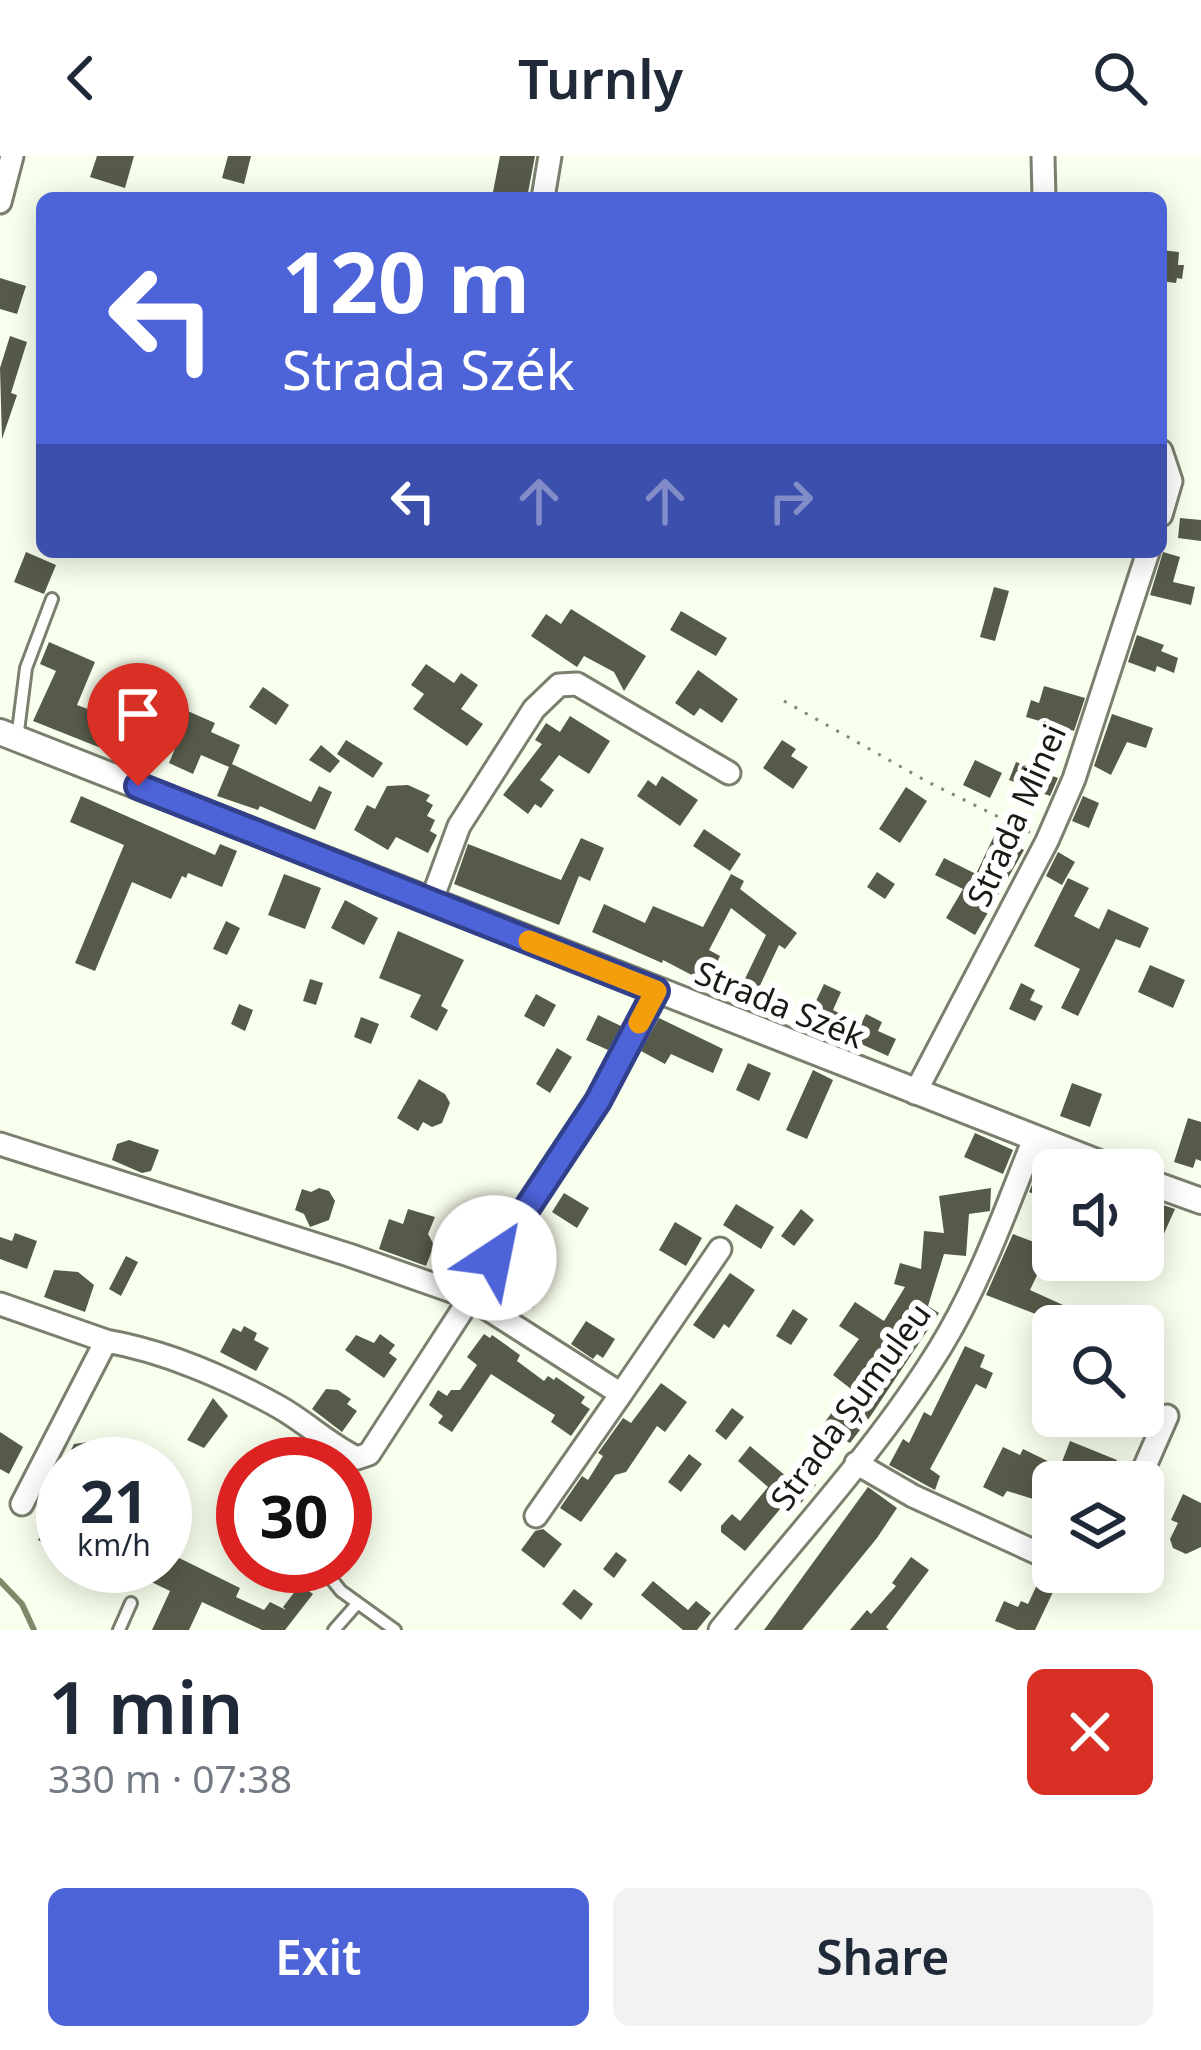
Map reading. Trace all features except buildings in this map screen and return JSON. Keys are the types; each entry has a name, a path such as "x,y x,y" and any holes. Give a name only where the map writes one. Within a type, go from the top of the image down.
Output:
{"street":[{"path":"0,202 12,156"},
{"path":"544,192 550,156"},
{"path":"1043,156 1044,192"},
{"name":"Strada Minei","path":"916,1093 1047,841 1088,740 1146,558"},
{"path":"431,902 459,826 534,709 559,685 577,684 729,773"},
{"name":"Strada Szék","path":"8,735 1061,1149"},
{"path":"0,1304 230,1383 282,1409 357,1458 369,1454 598,1101 656,991"},
{"name":"Strada Șumuleu","path":"720,1630 856,1463 940,1347 990,1246 1034,1139"},
{"path":"0,1144 469,1297 621,1394"},
{"path":"1164,1188 1201,1201"},
{"path":"536,1516 720,1249"},
{"path":"22,1504 106,1341"},
{"path":"1147,1461 1167,1416"},
{"path":"856,1463 913,1496 1032,1550"}],"lane":[{"name":"Strada Szék","path":"8,735 52,599"},
{"path":"347,1593 395,1630"},
{"path":"119,1630 131,1604"},
{"path":"334,1630 357,1604"}],"path":[{"path":"784,701 928,782 1047,841"}],"waterway":[{"path":"0,1581 22,1604 34,1630"}],"slow traffic":[{"path":"529,941 656,991 639,1023"}],"route":[{"path":"138,786 656,991 598,1101 494,1258"}]}
